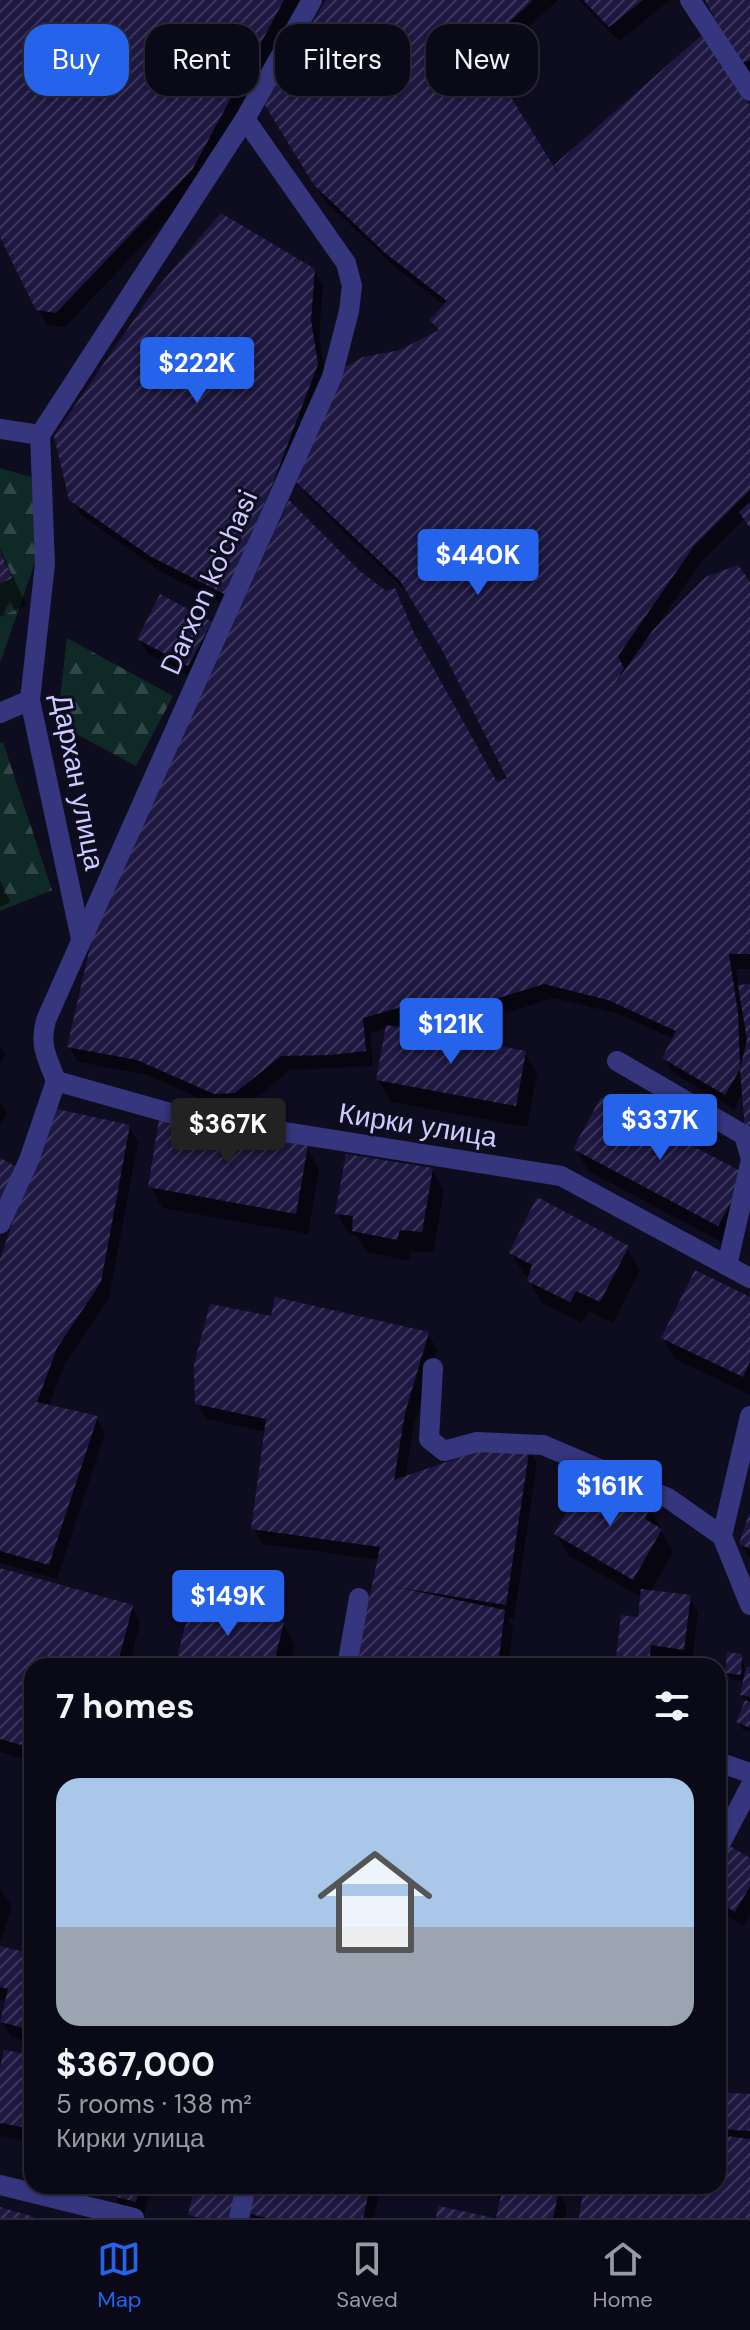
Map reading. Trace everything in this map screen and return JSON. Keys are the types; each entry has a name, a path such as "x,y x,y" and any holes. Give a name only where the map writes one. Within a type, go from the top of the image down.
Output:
{"street":[{"path":"0,423 40,435 245,119 312,0"},
{"path":"690,0 750,91"},
{"name":"Darxon ko'chasi","path":"56,1081 43,1050 42,1035 46,1020 332,377 349,311 352,286 346,263 245,119"},
{"name":"Дархан улица","path":"40,435 45,564 30,700 81,939"},
{"path":"0,713 30,700"},
{"path":"617,1061 744,1135 750,1156"},
{"path":"0,1224 29,1160 56,1081"},
{"name":"Кирки улица","path":"56,1081 177,1115 561,1176 750,1278"},
{"path":"727,1266 750,1164"},
{"path":"433,1368 429,1439 444,1451 477,1442 543,1445 668,1498 722,1536 750,1605"},
{"path":"722,1536 750,1416"},
{"path":"348,1658 359,1598"},
{"path":"726,1765 750,1773"},
{"path":"726,1833 750,1787"},
{"path":"0,2185 24,2191"},
{"path":"37,2194 134,2218"},
{"path":"239,2218 244,2194"}],"green space":[{"path":"0,468 31,477 47,528 0,663 0,584 12,578 0,551"},
{"path":"67,638 173,696 136,766 65,728 60,698"},
{"path":"3,742 52,890 0,911 0,743"}],"building":[{"path":"0,0 284,0 259,46 259,24 145,24 145,96 232,96 192,170 56,313 36,310 0,237"},
{"path":"326,0 533,0 508,24 426,24 426,96 510,96 559,175 554,165 702,35 750,106 750,490 694,546 618,656 624,668 615,684 653,630 706,577 738,565 750,582 750,954 729,954 738,1013 740,1069 725,1095 662,1058 676,1031 608,1000 544,984 453,1016 405,1006 363,1018 366,1051 281,1056 235,1093 214,1094 137,1060 67,1047 92,939 289,500 359,570 386,591 395,588 415,635 497,782 507,778 441,648 400,581 296,482 340,370 363,357 400,350 439,330 430,320 447,301 384,252 314,185 263,102 275,83 275,96 410,96 410,24 311,24"},
{"path":"583,0 643,0 609,27"},
{"path":"705,0 750,0 750,60 739,64"},
{"path":"221,213 315,269 311,320 318,364 226,595 150,556 69,500 54,436 151,295"},
{"path":"750,502 750,528 739,512"},
{"path":"0,551 12,578 0,584"},
{"path":"160,594 212,622 188,666 137,639"},
{"path":"750,984 750,1129 745,1130 740,1069 747,1040 738,985"},
{"path":"386,1025 526,1051 516,1106 376,1080"},
{"path":"601,1097 746,1174 718,1226 573,1149"},
{"path":"52,1108 130,1125 101,1282 57,1348 37,1402 98,1416 49,1565 0,1551 0,1259"},
{"path":"159,1119 308,1145 296,1214 148,1187"},
{"path":"346,1154 433,1168 422,1232 400,1230 397,1240 352,1231 353,1216 335,1214"},
{"path":"0,1158 22,1170 5,1201 0,1198"},
{"path":"537,1197 629,1246 600,1302 576,1291 570,1302 527,1281 532,1265 509,1253"},
{"path":"695,1270 750,1297 750,1361 743,1377 661,1338"},
{"path":"275,1297 429,1332 405,1413 394,1480 493,1446 530,1446 506,1605 396,1587 505,1610 499,1658 357,1658 380,1547 251,1529 266,1419 195,1404 194,1364 210,1304 271,1316"},
{"path":"606,1481 651,1505 645,1519 662,1529 633,1580 554,1534 582,1484 599,1493"},
{"path":"750,1514 750,1549 739,1544"},
{"path":"0,1568 133,1605 119,1658 24,1658 24,1746 0,1739"},
{"path":"641,1589 691,1595 684,1650 651,1645 650,1658 616,1658 621,1615 638,1617"},
{"path":"192,1599 284,1622 275,1658 177,1658"},
{"path":"727,1652 742,1654 741,1675 726,1673"},
{"path":"746,1667 750,1667 750,1697 740,1695"},
{"path":"745,1700 750,1702 750,1728 736,1722"},
{"path":"730,1846 750,1858 750,1886 735,1912 726,1907 726,1853"},
{"path":"0,1946 24,1952 24,2028 0,2022 8,1989 0,1987"},
{"path":"4,2050 24,2054 22,2127 0,2123 0,2068"},
{"path":"726,2092 750,2094 750,2131 726,2130"},
{"path":"726,2136 750,2139 750,2218 579,2218 583,2194 726,2194"},
{"path":"112,2194 138,2194 136,2202"},
{"path":"193,2194 235,2194 229,2218 188,2215"},
{"path":"252,2194 368,2194 363,2218 266,2218 248,2213"},
{"path":"501,2194 558,2194 553,2218 496,2218"},
{"path":"438,2206 490,2217 436,2218"},
{"path":"0,2207 34,2217 34,2218 0,2218"}]}
